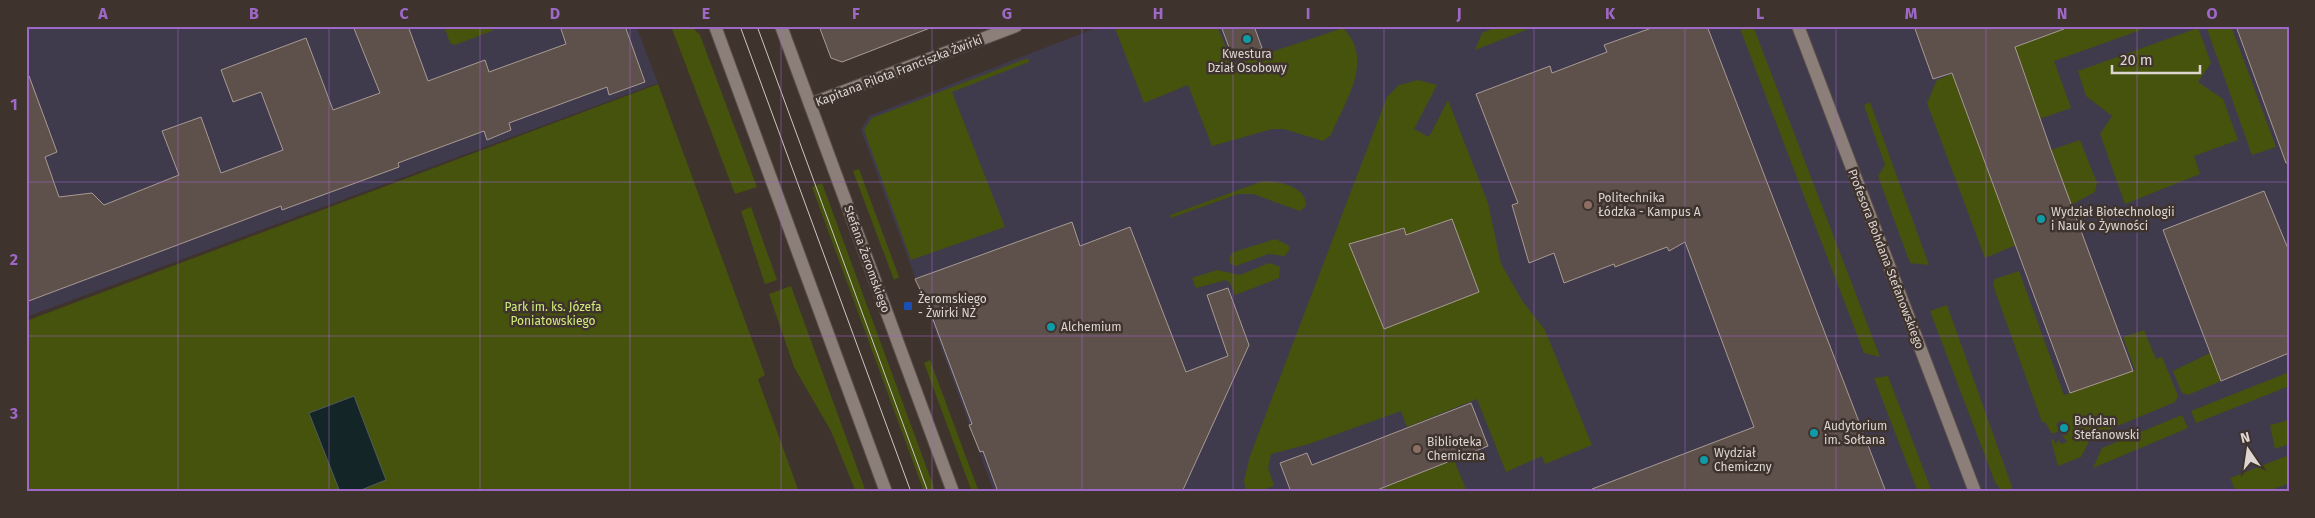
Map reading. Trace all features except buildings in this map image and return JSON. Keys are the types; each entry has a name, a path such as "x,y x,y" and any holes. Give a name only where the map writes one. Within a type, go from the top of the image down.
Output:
{"main road":[{"path":"715,26 886,492"},
{"name":"Stefana Żeromskiego","path":"781,26 952,492"},
{"name":"Kapitana Pilota Franciszka Żwirki","path":"810,104 1016,26"},
{"name":"Profesora Bohdana Stefanowskiego","path":"1798,26 1975,492"}],"shaded area":[{"path":"26,26 636,26 658,83 26,317"},
{"name":"Politechnika Łódzka - Kampus A","path":"1101,26 2289,26 2289,492 994,492 861,130 869,116"},
{"path":"354,396 386,480 356,492 340,492 309,413"}],"green space":[{"path":"444,26 493,27 492,31 455,45 450,43"},
{"path":"671,26 691,26 700,35 757,187 735,194"},
{"path":"1120,26 1217,26 1232,62 1239,63 1343,28 1352,40 1357,53 1357,67 1349,95 1331,135 1323,141 1284,129 1272,129 1212,146 1188,85 1144,103 1115,28"},
{"path":"1499,26 1536,26 1475,50 1482,33"},
{"path":"1739,26 1753,26 1880,357 1864,353"},
{"path":"2071,26 2152,26 2054,61 2071,108 2039,119 2015,47"},
{"path":"2206,26 2231,26 2276,147 2252,155"},
{"path":"2198,28 2211,63 2198,82 2223,99 2238,140 2194,156 2200,174 2125,204 2100,134 2112,116 2086,96 2078,71"},
{"path":"1028,58 1029,62 952,92 1005,227 911,260 864,130 872,118"},
{"path":"1952,74 2016,245 1985,258 1927,103 1937,80"},
{"path":"1418,80 1437,85 1414,129 1429,137 1448,100 1488,203 1501,264 1523,302 1545,330 1592,445 1545,464 1542,456 1506,472 1477,399 1407,427 1401,411 1309,444 1271,454 1268,468 1274,486 1256,492 1246,492 1244,480 1250,456 1387,97 1399,85"},
{"name":"Park im. ks. Józefa Poniatowskiego","path":"658,84 765,375 758,379 799,492 26,492 26,321"},
{"path":"1870,102 1929,265 1910,263 1878,176 1885,165 1864,105"},
{"path":"2080,140 2097,183 2095,192 2071,205 2051,150"},
{"path":"859,169 899,277 894,280 853,171"},
{"path":"1263,181 1291,186 1302,194 1306,206 1300,211 1253,194 1238,194 1171,218 1170,215"},
{"path":"822,183 935,492 924,492 812,187"},
{"path":"751,207 777,280 765,284 741,211"},
{"path":"1275,239 1288,245 1290,249 1285,256 1268,254 1236,266 1230,263 1230,256 1234,252"},
{"path":"1269,263 1280,267 1279,278 1235,295 1230,283 1226,280 1196,288 1192,278 1217,270 1240,275"},
{"path":"2019,271 2064,395 2135,370 2123,337 2144,330 2156,359 2162,357 2178,396 2175,402 2091,437 2081,457 2058,466 2051,440 2053,439 2056,445 2058,440 2061,444 2067,442 2062,435 2068,435 2065,432 2068,429 2062,420 2056,424 2059,431 2052,434 2045,422 2042,422 1993,285 1995,279"},
{"path":"791,286 866,492 856,492 831,431 794,367 769,294"},
{"path":"1947,305 2012,487 2012,492 2001,490 1995,482 1930,311"},
{"path":"2210,353 2221,381 2188,395 2182,393 2173,371"},
{"path":"930,360 979,492 972,492 924,363"},
{"path":"2289,372 2289,386 2196,423 2191,411"},
{"path":"1888,376 1932,492 1918,492 1874,378"},
{"path":"2182,415 2188,428 2093,468 2102,448"},
{"path":"2289,420 2289,444 2275,449 2270,425"},
{"path":"2289,455 2289,483 2266,492 2236,492 2230,478"},
{"path":"1454,460 1467,492 1372,492"}],"tram line":[{"path":"740,26 911,492"},
{"path":"757,26 928,492"}],"place":[{"name":"Kwestura Dział Osobowy","path":"1247,39"},
{"name":"Politechnika Łódzka - Kampus A","path":"1588,205"},
{"name":"Wydział Biotechnologii i Nauk o Żywności","path":"2041,219"},
{"name":"Żeromskiego - Żwirki NŻ","path":"908,306"},
{"name":"Alchemium","path":"1051,327"},
{"name":"Bohdan Stefanowski","path":"2064,428"},
{"name":"Audytorium im. Sołtana","path":"1814,433"},
{"name":"Biblioteka Chemiczna","path":"1417,449"},
{"name":"Wydział Chemiczny","path":"1704,460"}]}
